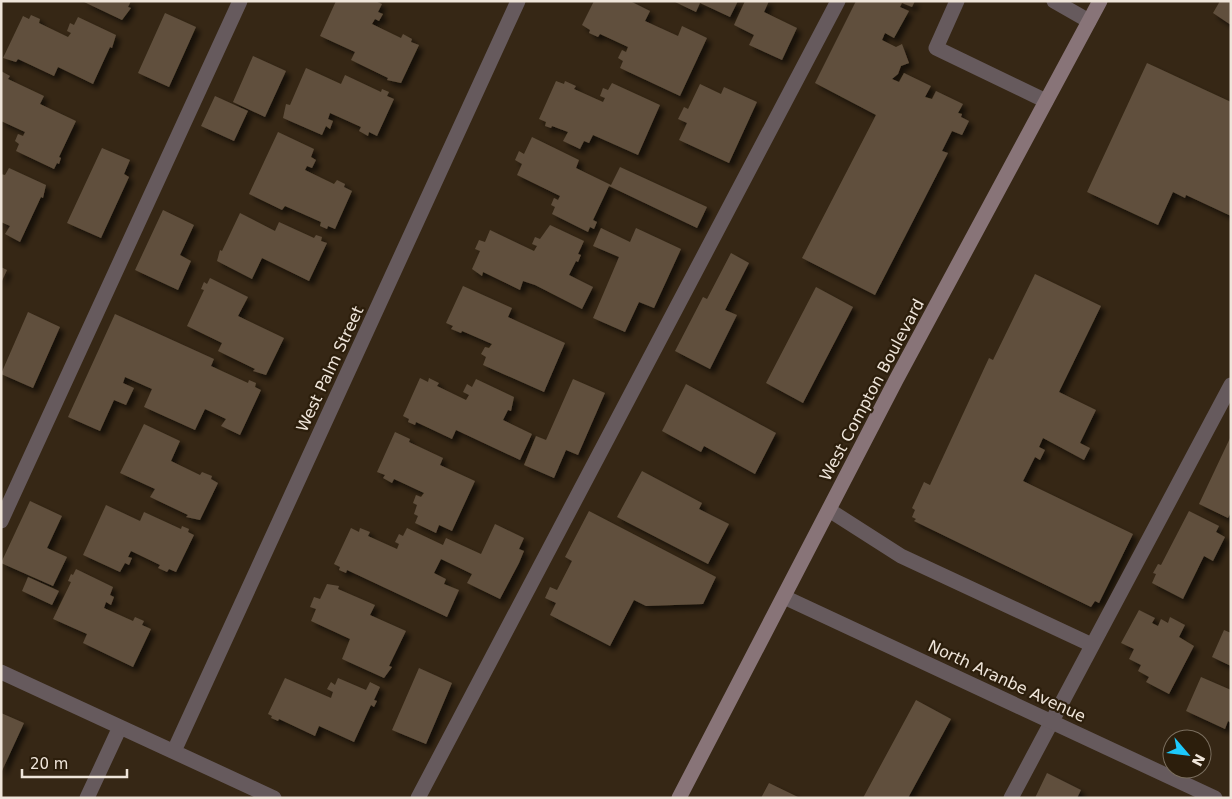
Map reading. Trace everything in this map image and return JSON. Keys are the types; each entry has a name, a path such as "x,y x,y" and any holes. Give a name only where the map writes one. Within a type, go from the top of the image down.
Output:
{"main road":[{"name":"West Compton Boulevard","path":"680,798 829,510 1100,1"}],"street":[{"path":"1,522 240,1"},
{"name":"West Palm Street","path":"174,751 518,1"},
{"path":"418,798 838,1"},
{"path":"957,1 936,48 1046,101"},
{"path":"1054,1 1089,21"},
{"path":"1011,798 1231,385"},
{"path":"829,510 901,556 1092,645"},
{"name":"North Aranbe Avenue","path":"784,597 1215,798"},
{"path":"1,672 274,798"},
{"path":"87,798 120,727"}],"building":[{"path":"82,1 131,1 128,7 131,8 122,20"},
{"path":"336,1 375,1 382,4 378,12 383,14 379,21 375,19 372,24 401,38 403,34 412,39 411,42 419,45 401,83 387,80 388,78 351,60 355,52 320,36"},
{"path":"594,1 630,1 650,11 645,21 678,36 682,26 707,38 680,96 620,68 623,61 618,58 622,50 626,52 628,47 600,34 598,37 589,33 590,30 582,25"},
{"path":"673,1 738,1 730,17 700,3 696,12"},
{"path":"745,1 769,1 764,12 797,28 782,60 749,45 754,35 734,25"},
{"path":"856,1 915,1 912,7 902,3 900,7 909,11 894,38 885,33 882,40 896,47 902,44 909,63 901,66 898,74 892,79 899,82 904,73 931,86 925,97 932,99 936,91 963,104 958,113 962,114 961,117 969,121 962,135 952,131 942,151 948,153 875,295 802,258 876,115 815,83"},
{"path":"1220,1 1231,1 1231,25 1213,13"},
{"path":"165,13 196,27 169,87 138,73"},
{"path":"31,15 40,19 39,23 68,37 71,33 67,31 70,23 74,25 78,17 116,35 112,48 110,47 93,84 58,67 54,76 18,59 16,62 3,58 23,16 29,19"},
{"path":"253,56 286,71 265,117 233,102"},
{"path":"1147,63 1231,102 1231,216 1186,195 1185,198 1173,192 1158,225 1087,192"},
{"path":"306,68 341,84 345,75 381,92 382,89 389,92 387,96 394,99 377,136 369,132 368,136 359,131 361,127 330,113 328,119 333,121 330,129 326,126 322,135 283,118 286,104 290,105"},
{"path":"1,71 10,76 8,79 44,96 40,104 76,121 59,157 61,158 59,164 57,163 54,169 16,151 19,144 15,141 18,134 23,136 25,132 1,121"},
{"path":"556,81 564,84 565,81 576,86 574,89 603,102 605,98 600,96 603,88 608,90 612,83 660,105 638,155 593,135 589,143 584,141 580,149 563,141 568,132 552,126 551,128 545,126 546,122 539,119"},
{"path":"700,84 721,94 724,87 757,102 729,163 679,140 687,123 678,119 684,107 688,109"},
{"path":"215,96 248,111 234,141 201,126"},
{"path":"278,132 314,149 311,157 316,160 312,168 307,166 305,170 334,184 337,180 345,184 344,187 352,191 335,229 328,226 327,229 320,226 321,222 285,206 282,210 249,194"},
{"path":"532,137 579,160 576,168 611,185 620,167 707,207 697,228 609,186 593,220 597,222 594,229 590,227 588,232 552,214 555,207 551,205 554,198 558,200 560,196 517,175 522,164 515,160 519,151 524,154"},
{"path":"102,148 130,160 124,174 129,177 101,238 67,223"},
{"path":"9,168 46,185 43,198 41,197 20,242 5,234 10,226 1,222 1,174 5,175"},
{"path":"163,210 194,225 180,255 191,261 178,290 135,270"},
{"path":"240,213 275,231 279,222 314,238 316,235 322,237 321,241 327,243 309,281 262,258 252,279 217,261 220,250 222,251"},
{"path":"550,225 584,241 578,254 581,255 578,262 576,261 569,275 593,287 582,309 535,285 523,281 520,290 483,272 482,276 472,269 480,251 475,249 479,240 485,242 490,230 534,251 537,246 532,244 535,237 540,239"},
{"path":"601,228 630,242 636,228 681,249 654,308 639,302 625,332 593,318 619,257 593,246"},
{"path":"731,253 749,263 725,310 737,315 710,369 675,351 703,297 707,299"},
{"path":"1,267 7,270 1,283"},
{"path":"1035,274 1101,306 1059,392 1096,410 1080,443 1090,448 1084,460 1043,438 1039,447 1045,450 1040,460 1035,457 1023,481 1133,534 1099,603 1095,601 1091,607 914,521 916,519 912,517 915,510 912,508 924,482 930,485 989,358 993,360"},
{"path":"210,278 248,297 238,316 284,338 266,375 253,371 255,369 218,351 222,343 187,326 204,290 201,289 204,282 207,284"},
{"path":"463,286 512,308 508,317 565,343 544,392 483,365 486,357 481,354 485,347 489,348 492,344 462,331 461,333 451,329 453,326 446,323"},
{"path":"816,287 853,307 803,403 766,383"},
{"path":"28,312 60,327 33,388 1,374"},
{"path":"115,314 214,359 211,366 248,383 249,380 256,383 255,387 261,390 240,435 221,426 226,419 205,409 195,430 144,407 152,389 125,377 123,383 134,388 126,405 114,400 100,431 68,417"},
{"path":"420,378 428,382 429,378 439,383 437,386 466,400 469,395 463,392 467,384 472,387 476,379 514,397 511,411 508,410 503,420 532,434 520,460 456,430 452,439 416,422 415,425 408,422 409,419 403,416"},
{"path":"573,379 605,393 578,455 566,450 554,478 524,465 536,436 546,440"},
{"path":"686,384 776,433 755,474 704,446 701,452 662,431"},
{"path":"144,424 180,441 171,461 200,475 202,472 212,476 211,479 218,483 200,520 186,517 188,515 150,497 155,489 120,473"},
{"path":"395,432 410,439 409,442 443,458 440,465 475,481 452,531 439,525 436,533 415,523 418,516 414,514 417,505 413,503 416,495 421,497 424,493 394,479 392,483 383,478 385,475 377,472"},
{"path":"1231,436 1231,512 1228,518 1199,504"},
{"path":"642,471 702,503 699,509 729,524 708,564 617,517"},
{"path":"30,501 62,516 47,548 67,557 53,586 1,563"},
{"path":"106,505 140,521 144,512 181,529 182,526 189,529 188,532 194,535 176,572 169,569 167,572 158,568 160,565 131,551 128,557 132,558 129,565 125,563 120,572 83,555"},
{"path":"589,511 716,577 703,604 646,606 634,600 610,646 550,615 556,603 545,598 550,587 557,590 572,561 565,557"},
{"path":"1189,511 1219,526 1216,532 1225,537 1213,561 1204,556 1183,599 1152,583 1156,574 1153,573 1158,564 1161,565"},
{"path":"495,524 524,538 519,549 524,551 519,563 500,599 467,583 472,574 441,559 434,573 446,579 444,584 459,590 447,617 347,570 346,573 339,570 340,567 334,564 351,528 359,532 360,528 370,532 368,536 397,549 399,544 395,542 399,534 403,536 407,528 443,545 446,538 481,554"},
{"path":"76,569 113,587 110,595 114,597 111,605 106,602 104,608 133,621 135,617 144,621 142,625 151,629 133,667 83,643 87,634 53,619 71,582 68,581 71,574 73,575"},
{"path":"28,577 59,591 52,605 22,591"},
{"path":"327,584 339,586 338,589 375,605 370,615 406,631 389,666 392,667 384,678 342,659 350,639 311,621 316,609 310,607 314,597 320,599"},
{"path":"1139,610 1155,618 1152,623 1158,626 1161,619 1168,623 1170,617 1185,625 1179,637 1194,646 1169,694 1146,682 1149,677 1138,671 1141,665 1129,659 1134,649 1121,643"},
{"path":"1224,630 1231,633 1231,666 1212,657"},
{"path":"419,668 452,683 426,744 392,730"},
{"path":"1201,677 1231,690 1231,723 1228,721 1225,729 1186,711"},
{"path":"285,678 331,698 333,692 327,689 331,682 335,685 338,678 366,690 370,682 380,687 374,700 377,701 374,707 371,705 354,742 319,726 315,736 279,719 278,721 271,718 272,716 268,714"},
{"path":"916,700 951,719 908,798 863,798"},
{"path":"1,713 24,723 1,773"},
{"path":"1047,773 1081,790 1077,798 1035,798"},
{"path":"769,783 800,798 761,798"}]}
